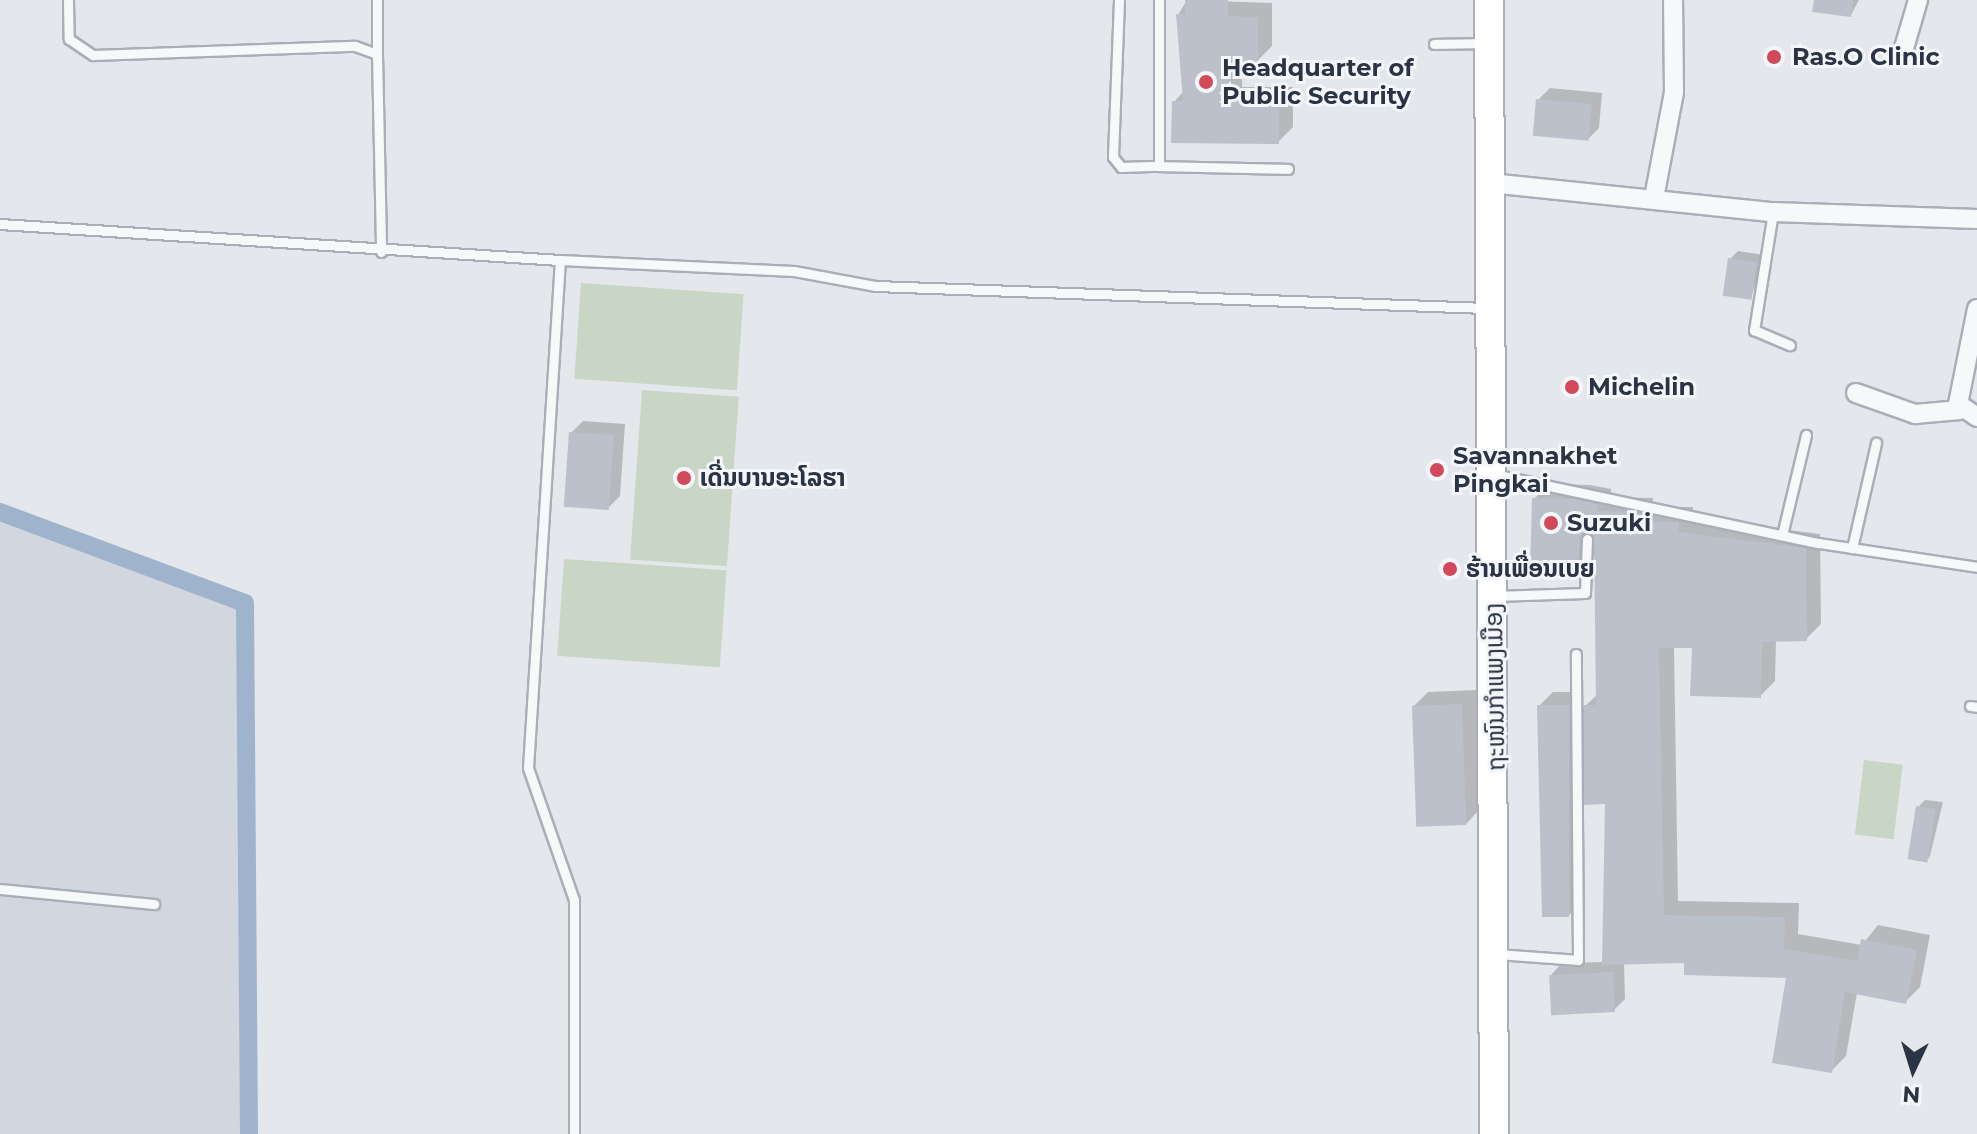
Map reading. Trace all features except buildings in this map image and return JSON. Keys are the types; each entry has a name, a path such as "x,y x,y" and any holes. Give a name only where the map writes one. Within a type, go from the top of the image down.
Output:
{"main road":[{"name":"ຖະໜົນກຳແພງເມືອງ","path":"1489,0 1494,1134"}],"street":[{"path":"1654,198 1674,92 1673,0"},
{"path":"1904,48 1918,0"},
{"path":"1490,183 1773,212 1977,219"},
{"path":"1856,393 1915,414 1969,414 1977,309"}],"lane":[{"path":"68,0 69,39 93,55 355,46 377,54"},
{"path":"377,0 381,252"},
{"path":"1119,0 1113,157 1121,167 1288,169"},
{"path":"1159,0 1159,166"},
{"path":"1434,44 1489,43"},
{"path":"1773,212 1754,330 1790,345"},
{"path":"0,224 381,252 794,271 875,286 1492,308"},
{"path":"560,260 528,768 574,900 574,1134"},
{"path":"1782,535 1806,435"},
{"path":"1852,548 1876,443"},
{"path":"1493,474 1782,535 1977,567"},
{"path":"1494,596 1585,593 1587,539"},
{"path":"1495,954 1578,960 1576,654"},
{"path":"0,889 154,904"}],"shaded area":[{"path":"0,512 245,603 249,1134 0,1134"}],"green space":[{"path":"581,283 744,294 737,390 574,379"},
{"name":"ເດີ່ນບານອະໂລຮາ","path":"642,390 739,397 727,566 630,560"},
{"path":"564,559 727,570 720,667 557,656"},
{"path":"1864,760 1903,765 1894,839 1855,834"}],"waterway":[{"path":"0,512 245,603 249,1134"}],"place":[{"name":"Ras.O Clinic","path":"1774,57"},
{"name":"Headquarter of Public Security","path":"1206,82"},
{"name":"Michelin","path":"1572,387"},
{"name":"Savannakhet Pingkai","path":"1437,470"},
{"name":"ເດີ່ນບານອະໂລຮາ","path":"684,478"},
{"name":"Suzuki","path":"1551,523"},
{"name":"ຮ້ານເພື່ອນເບຍ","path":"1450,569"}]}
